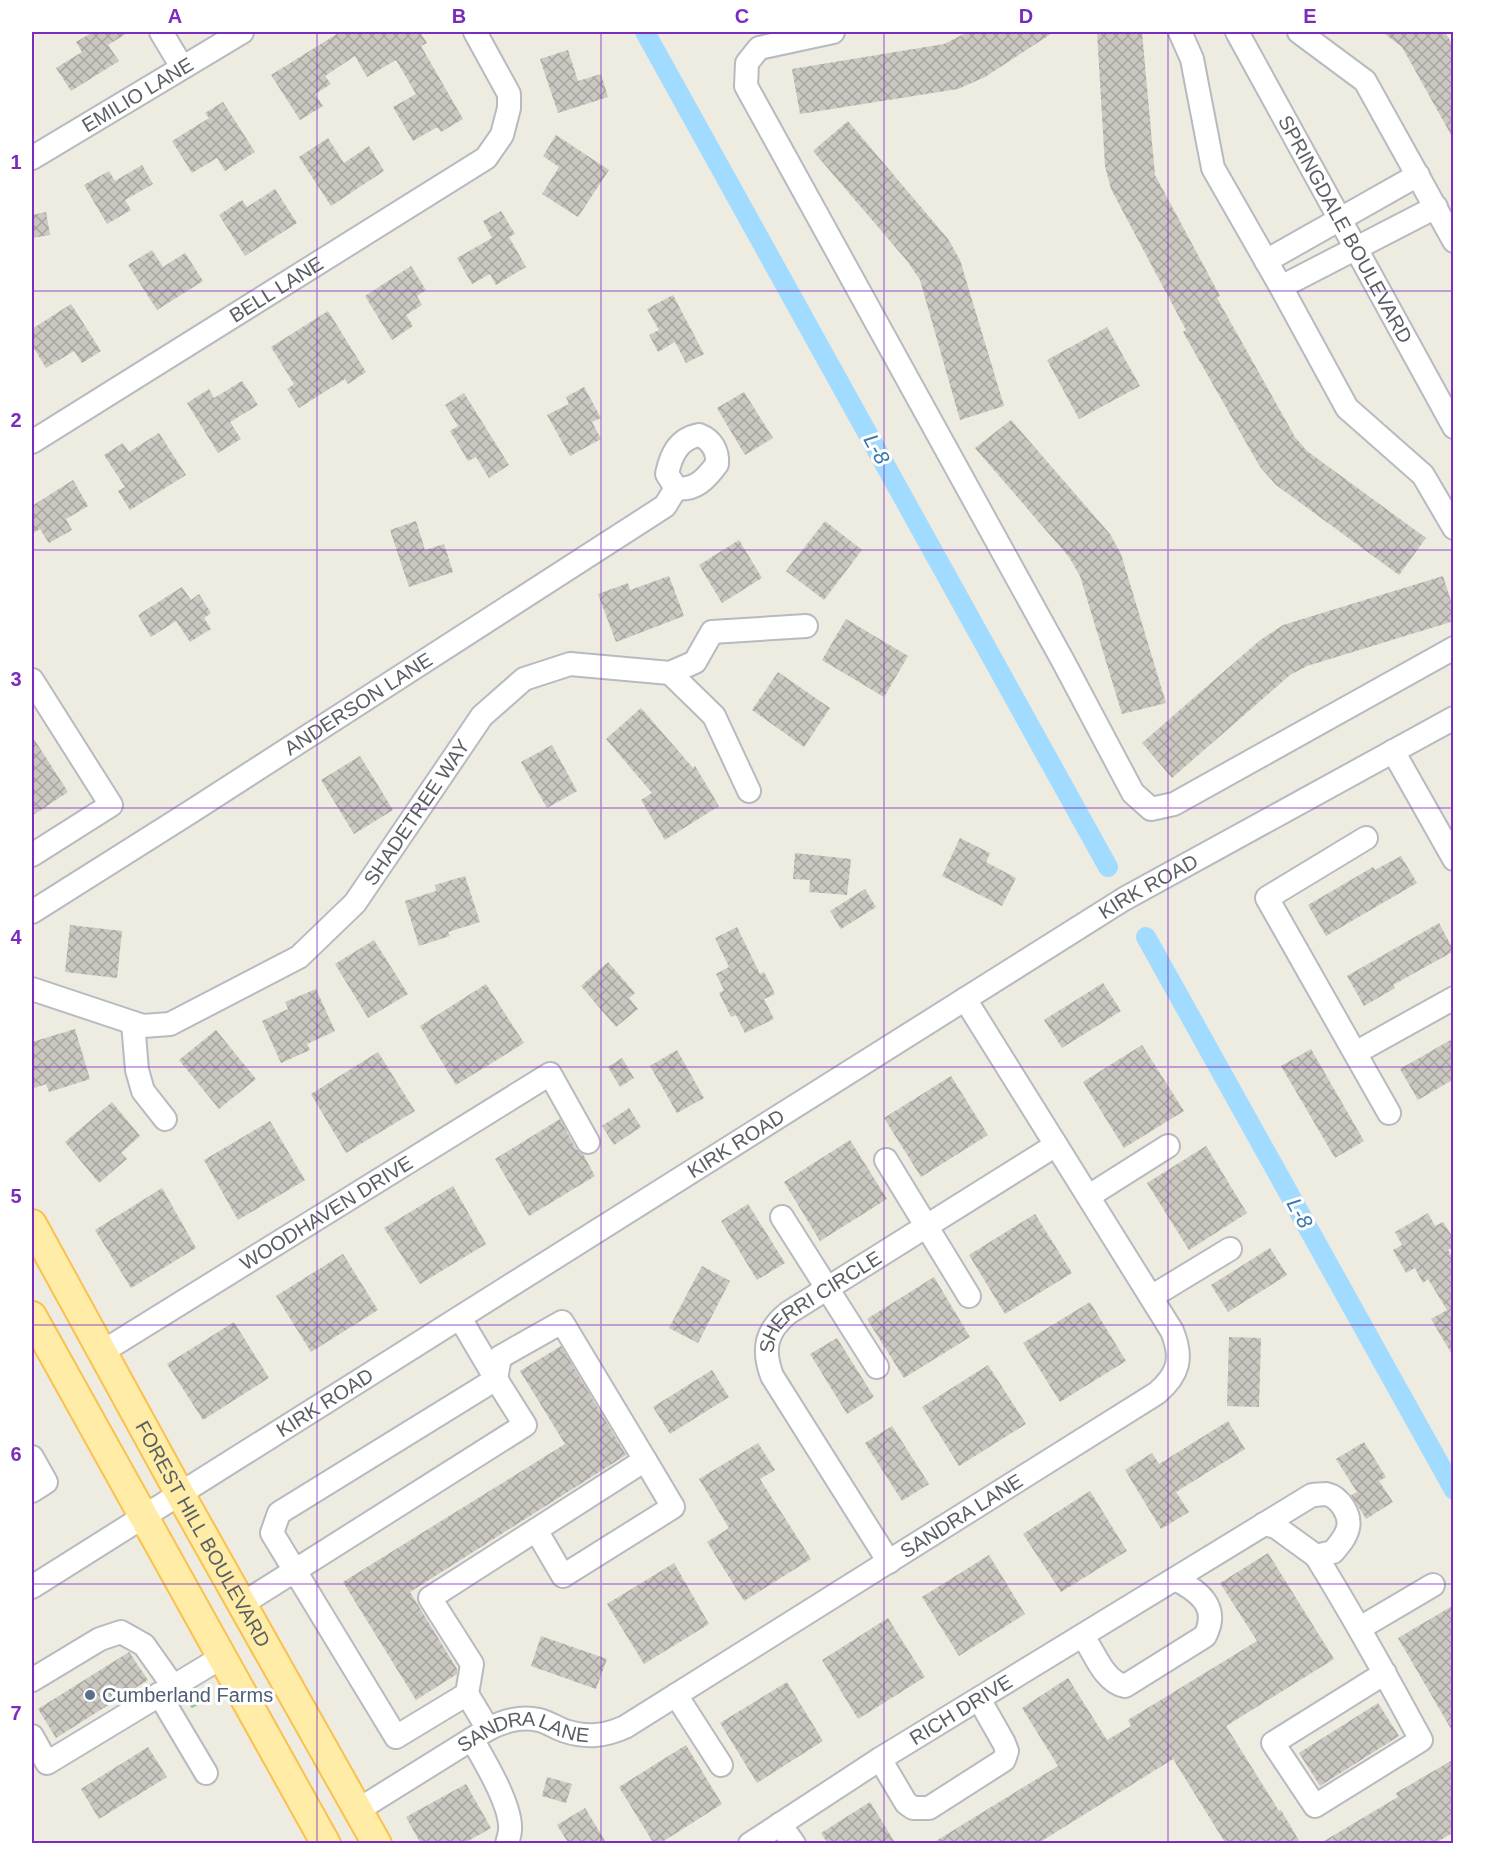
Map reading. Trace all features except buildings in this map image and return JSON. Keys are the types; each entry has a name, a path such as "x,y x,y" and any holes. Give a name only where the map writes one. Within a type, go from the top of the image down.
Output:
{"main road":[{"name":"FOREST HILL BOULEVARD","path":"32,1224 180,1494 377,1844"},
{"path":"32,1316 326,1844"}],"street":[{"path":"161,32 182,67"},
{"name":"EMILIO LANE","path":"32,158 243,32"},
{"name":"BELL LANE","path":"32,442 486,158 495,147 507,122 509,94 475,32"},
{"path":"833,32 759,48 747,63 746,86 1052,640 1133,793 1150,809 1173,804 1454,648"},
{"path":"1180,32 1192,59 1213,168 1347,408 1423,475 1454,528"},
{"name":"SPRINGDALE BOULEVARD","path":"1237,32 1454,427"},
{"path":"1299,32 1365,81 1454,241"},
{"path":"1266,261 1418,175"},
{"path":"1281,287 1436,207"},
{"name":"ANDERSON LANE","path":"32,912 192,812 665,506 676,488"},
{"path":"749,790 714,716 670,673 695,662 712,632 807,626"},
{"name":"SHADETREE WAY","path":"32,989 143,1026 170,1024 299,957 355,903 482,716 524,679 570,664 670,673"},
{"path":"32,680 111,805 32,855"},
{"name":"KIRK ROAD","path":"32,1587 1125,899 1454,718"},
{"path":"1393,751 1454,859"},
{"path":"1366,838 1267,898 1357,1052 1389,1113"},
{"path":"1357,1052 1454,998"},
{"name":"SANDRA LANE","path":"358,1810 501,1723 527,1719 540,1720 576,1734 601,1735 626,1726 1157,1393 1167,1384 1177,1365 1178,1344 1172,1331 965,999"},
{"path":"133,1023 137,1070 143,1091 165,1119"},
{"name":"WOODHAVEN DRIVE","path":"102,1352 550,1074 588,1142"},
{"name":"SHERRI CIRCLE","path":"889,1562 772,1376 767,1362 766,1348 770,1334 777,1322 788,1313 1056,1144"},
{"path":"1089,1196 1168,1146"},
{"path":"886,1160 969,1296"},
{"path":"782,1217 877,1367"},
{"path":"1151,1297 1230,1249"},
{"path":"242,1604 296,1572 525,1425 459,1318"},
{"path":"467,1694 396,1737 272,1533 279,1513 496,1379 500,1358 562,1322 673,1507 563,1576 536,1530"},
{"path":"32,1457 46,1482 32,1491"},
{"path":"507,1844 510,1829 509,1817 467,1694 472,1664 430,1598 645,1460"},
{"name":"RICH DRIVE","path":"750,1844 880,1759 1264,1524 1312,1495 1328,1494 1339,1501 1347,1514 1349,1526 1344,1538 1333,1552 1316,1556"},
{"path":"1264,1524 1276,1527 1316,1556 1360,1628 1385,1673 1421,1740 1315,1806 1273,1743 1385,1673"},
{"path":"1083,1636 1110,1679 1116,1685 1125,1686 1205,1636 1210,1627 1210,1612 1203,1598 1193,1588 1175,1579"},
{"path":"1360,1628 1433,1585"},
{"path":"32,1680 100,1640 121,1632 144,1645 206,1773"},
{"path":"32,1737 47,1763 222,1657"},
{"path":"676,1695 722,1765"},
{"path":"880,1759 906,1803 913,1808 929,1808 1004,1760 1007,1751 1004,1743 979,1699"},
{"path":"780,1824 794,1844"}],"path":[{"path":"187,1709 210,1697"}],"waterway":[{"name":"L-8","path":"645,32 1108,867"},
{"name":"L-8","path":"1146,937 1454,1490"}],"place":[{"name":"Cumberland Farms","path":"90,1695"}]}
